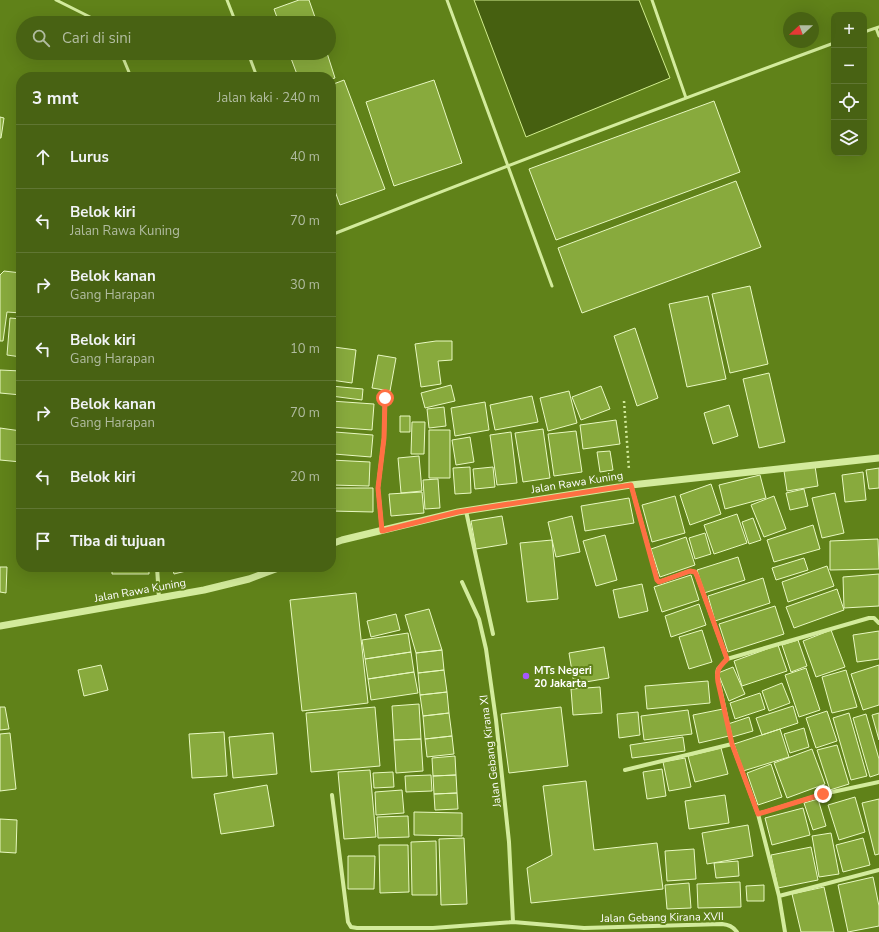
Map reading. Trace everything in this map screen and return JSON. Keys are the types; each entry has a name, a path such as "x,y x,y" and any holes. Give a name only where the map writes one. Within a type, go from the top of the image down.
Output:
{"street":[{"path":"382,531 378,488 384,438 385,398"},
{"name":"Jalan Rawa Kuning","path":"336,542 458,512 631,485 879,458"},
{"path":"631,485 657,580 659,582 690,571 695,572 727,659"},
{"path":"466,511 493,634"},
{"path":"158,572 159,598"},
{"name":"Jalan Rawa Kuning","path":"0,626 204,590 249,579 268,572"},
{"name":"Jalan Gebang Kirana XI","path":"462,582 479,619 487,657 496,720 509,842 513,922"},
{"path":"785,932 779,896 758,814 732,744 717,674 718,670 727,659 869,618 874,618 879,623"},
{"path":"625,770 732,744"},
{"path":"758,814 823,794 879,782"},
{"name":"Jalan Gebang Kirana XVII","path":"332,795 348,922 351,927 433,930 513,922 585,930 722,924 729,925 737,932"},
{"path":"779,896 879,870"}],"lane":[{"path":"56,0 88,16"},
{"path":"227,0 233,16"},
{"path":"447,0 552,286"},
{"path":"652,0 686,98"},
{"path":"867,31 878,27 879,36"},
{"path":"336,232 831,44"},
{"path":"124,60 130,72"},
{"path":"251,60 255,72"}],"path":[{"path":"624,401 631,485"}],"shaded area":[{"path":"474,0 639,0 670,78 526,137"}],"building":[{"path":"299,0 309,0 315,16 276,16 274,9"},
{"path":"292,60 329,60 333,72 296,72"},
{"path":"344,80 385,189 340,205 336,194 336,83"},
{"path":"434,80 462,163 394,186 366,102"},
{"path":"714,101 740,172 556,240 529,169"},
{"path":"0,117 4,118 1,138 0,138"},
{"path":"736,181 761,247 582,313 558,248"},
{"path":"4,271 16,272 16,313 7,312 3,341 0,341 0,275"},
{"path":"750,286 768,364 730,373 712,294"},
{"path":"708,296 726,379 687,387 669,304"},
{"path":"10,318 16,319 16,356 7,355"},
{"path":"635,328 658,398 637,406 614,336"},
{"path":"436,341 452,341 452,360 438,361 441,384 421,387 415,344"},
{"path":"336,347 356,350 352,383 336,381"},
{"path":"378,355 396,358 390,391 372,388"},
{"path":"0,370 16,371 16,395 0,393"},
{"path":"769,373 785,442 759,448 743,379"},
{"path":"451,385 455,401 425,408 421,393"},
{"path":"336,386 363,389 362,400 336,397"},
{"path":"601,386 610,409 581,420 572,397"},
{"path":"569,391 577,423 548,431 540,398"},
{"path":"532,396 538,422 495,430 490,405"},
{"path":"336,401 374,404 372,430 336,427"},
{"path":"485,402 489,430 455,436 451,408"},
{"path":"729,405 738,436 713,444 704,413"},
{"path":"444,407 446,426 429,428 427,409"},
{"path":"400,416 410,416 410,432 400,432"},
{"path":"616,420 620,444 583,449 580,425"},
{"path":"412,422 425,422 424,454 411,454"},
{"path":"0,428 16,430 16,462 0,460"},
{"path":"543,429 550,478 523,482 515,433"},
{"path":"429,430 450,430 450,478 429,478"},
{"path":"576,431 582,472 554,476 548,434"},
{"path":"336,432 373,435 371,457 336,454"},
{"path":"511,432 517,483 497,485 490,435"},
{"path":"470,437 474,462 456,465 452,440"},
{"path":"610,451 613,470 600,472 597,452"},
{"path":"419,456 422,491 401,493 398,458"},
{"path":"336,460 370,462 369,486 336,485"},
{"path":"815,466 818,486 787,491 784,471"},
{"path":"470,467 471,493 455,494 453,468"},
{"path":"493,467 495,487 475,489 473,469"},
{"path":"879,468 879,488 869,489 866,470"},
{"path":"863,472 866,500 845,502 842,475"},
{"path":"760,475 766,498 725,509 719,485"},
{"path":"438,479 440,508 425,509 423,480"},
{"path":"711,484 721,514 690,525 680,495"},
{"path":"336,488 373,488 373,512 336,511"},
{"path":"804,489 808,506 790,510 786,493"},
{"path":"422,492 424,513 391,516 389,494"},
{"path":"835,493 844,533 822,538 812,498"},
{"path":"675,496 685,533 652,542 642,505"},
{"path":"774,496 786,529 764,537 751,505"},
{"path":"629,498 634,523 585,531 581,506"},
{"path":"737,514 747,543 714,554 704,525"},
{"path":"502,516 507,544 476,549 471,521"},
{"path":"572,516 580,552 556,557 548,522"},
{"path":"753,518 761,540 749,544 742,522"},
{"path":"813,525 820,549 774,562 767,540"},
{"path":"705,533 711,554 695,559 689,538"},
{"path":"605,535 617,580 596,586 583,541"},
{"path":"686,537 695,565 660,577 651,549"},
{"path":"878,539 879,569 830,570 830,541"},
{"path":"552,540 558,599 527,602 520,543"},
{"path":"738,557 745,580 704,593 697,570"},
{"path":"804,558 808,570 776,580 772,568"},
{"path":"827,566 834,586 788,602 782,582"},
{"path":"0,567 7,567 6,593 0,592"},
{"path":"112,572 149,572 149,574 112,574"},
{"path":"879,574 879,606 844,608 843,577"},
{"path":"691,575 699,600 662,612 654,587"},
{"path":"763,578 770,603 715,621 708,596"},
{"path":"642,584 648,611 619,618 613,590"},
{"path":"837,589 844,610 794,628 786,607"},
{"path":"356,593 368,703 302,711 290,600"},
{"path":"699,604 706,625 671,637 665,616"},
{"path":"775,606 784,634 728,652 719,624"},
{"path":"429,609 442,650 416,653 405,615"},
{"path":"396,614 400,630 371,637 367,621"},
{"path":"702,630 712,662 689,669 679,637"},
{"path":"831,630 845,667 816,677 803,641"},
{"path":"879,631 879,659 857,662 853,635"},
{"path":"408,633 411,652 365,659 362,640"},
{"path":"798,640 807,666 791,672 782,645"},
{"path":"778,645 787,671 742,686 734,661"},
{"path":"604,647 609,678 574,684 569,653"},
{"path":"442,650 444,670 418,673 416,653"},
{"path":"411,652 414,672 368,679 365,659"},
{"path":"101,665 108,690 84,696 78,670"},
{"path":"879,665 879,705 863,710 851,674"},
{"path":"733,667 745,694 729,701 718,673"},
{"path":"806,668 820,710 799,717 785,675"},
{"path":"444,670 447,692 420,695 418,673"},
{"path":"846,670 857,707 832,713 822,677"},
{"path":"414,672 418,693 371,700 368,679"},
{"path":"708,681 710,703 647,709 645,686"},
{"path":"782,683 790,703 769,711 762,691"},
{"path":"600,687 602,713 573,715 571,689"},
{"path":"447,692 449,713 423,716 420,695"},
{"path":"760,693 765,709 735,719 730,703"},
{"path":"419,704 421,739 394,740 392,706"},
{"path":"793,706 798,723 762,735 756,718"},
{"path":"0,707 5,707 9,729 0,730"},
{"path":"375,707 380,766 311,772 306,713"},
{"path":"561,707 568,766 509,773 501,714"},
{"path":"723,709 729,736 699,743 693,715"},
{"path":"688,710 692,734 644,740 641,716"},
{"path":"827,711 837,741 816,748 806,718"},
{"path":"638,712 640,735 619,738 617,714"},
{"path":"449,713 452,736 425,739 423,716"},
{"path":"849,713 867,776 851,780 833,718"},
{"path":"879,713 879,740 872,715"},
{"path":"866,714 879,759 879,774 870,777 853,718"},
{"path":"749,717 753,731 732,737 728,724"},
{"path":"804,728 809,747 790,753 784,734"},
{"path":"780,729 789,757 743,771 734,744"},
{"path":"224,732 227,776 192,778 189,734"},
{"path":"10,733 16,789 0,791 0,734"},
{"path":"273,733 277,774 233,778 229,737"},
{"path":"452,736 454,754 427,757 425,739"},
{"path":"683,737 685,751 632,758 630,745"},
{"path":"421,739 423,771 396,773 394,740"},
{"path":"837,745 849,784 830,790 817,750"},
{"path":"721,748 728,774 695,782 688,756"},
{"path":"812,749 825,784 787,798 774,763"},
{"path":"455,756 456,775 433,776 432,758"},
{"path":"685,758 691,787 669,791 663,762"},
{"path":"771,764 782,797 758,805 747,773"},
{"path":"662,769 666,796 647,799 643,772"},
{"path":"370,770 376,837 344,839 338,772"},
{"path":"393,772 394,787 374,788 373,773"},
{"path":"431,775 432,791 406,792 405,776"},
{"path":"456,775 457,793 434,794 433,776"},
{"path":"586,781 594,850 657,843 663,889 531,903 527,868 552,855 543,786"},
{"path":"267,785 274,826 221,834 214,794"},
{"path":"402,790 404,813 376,815 375,792"},
{"path":"457,793 458,809 435,810 434,794"},
{"path":"725,795 729,823 689,829 685,801"},
{"path":"855,797 865,832 839,840 828,805"},
{"path":"818,799 826,826 813,830 804,803"},
{"path":"879,799 879,854 875,855 862,803"},
{"path":"803,808 810,835 772,845 765,818"},
{"path":"414,812 462,813 462,836 414,835"},
{"path":"408,816 409,837 378,838 377,817"},
{"path":"0,819 17,820 16,853 0,852"},
{"path":"748,825 753,856 707,864 702,833"},
{"path":"831,833 839,874 819,877 812,836"},
{"path":"464,838 467,904 441,905 439,839"},
{"path":"863,838 870,865 843,872 836,845"},
{"path":"436,841 437,895 412,895 411,842"},
{"path":"379,845 408,845 409,892 380,893"},
{"path":"811,847 818,880 778,888 771,855"},
{"path":"694,849 696,879 667,881 665,851"},
{"path":"348,856 375,856 374,889 348,889"},
{"path":"738,861 739,876 716,878 714,863"},
{"path":"873,877 879,906 879,926 848,932 838,885"},
{"path":"740,882 741,907 698,908 697,884"},
{"path":"689,883 691,908 667,909 665,885"},
{"path":"764,885 764,901 747,901 746,886"},
{"path":"824,887 834,932 801,932 792,894"}],"place":[{"name":"MTs Negeri 20 Jakarta","path":"526,676"}],"route":[{"path":"385,398 384,438 378,488 382,531 458,512 631,485 657,580 659,582 690,571 695,572 711,612 727,659 718,670 717,674 732,744 758,814 823,794"}]}
